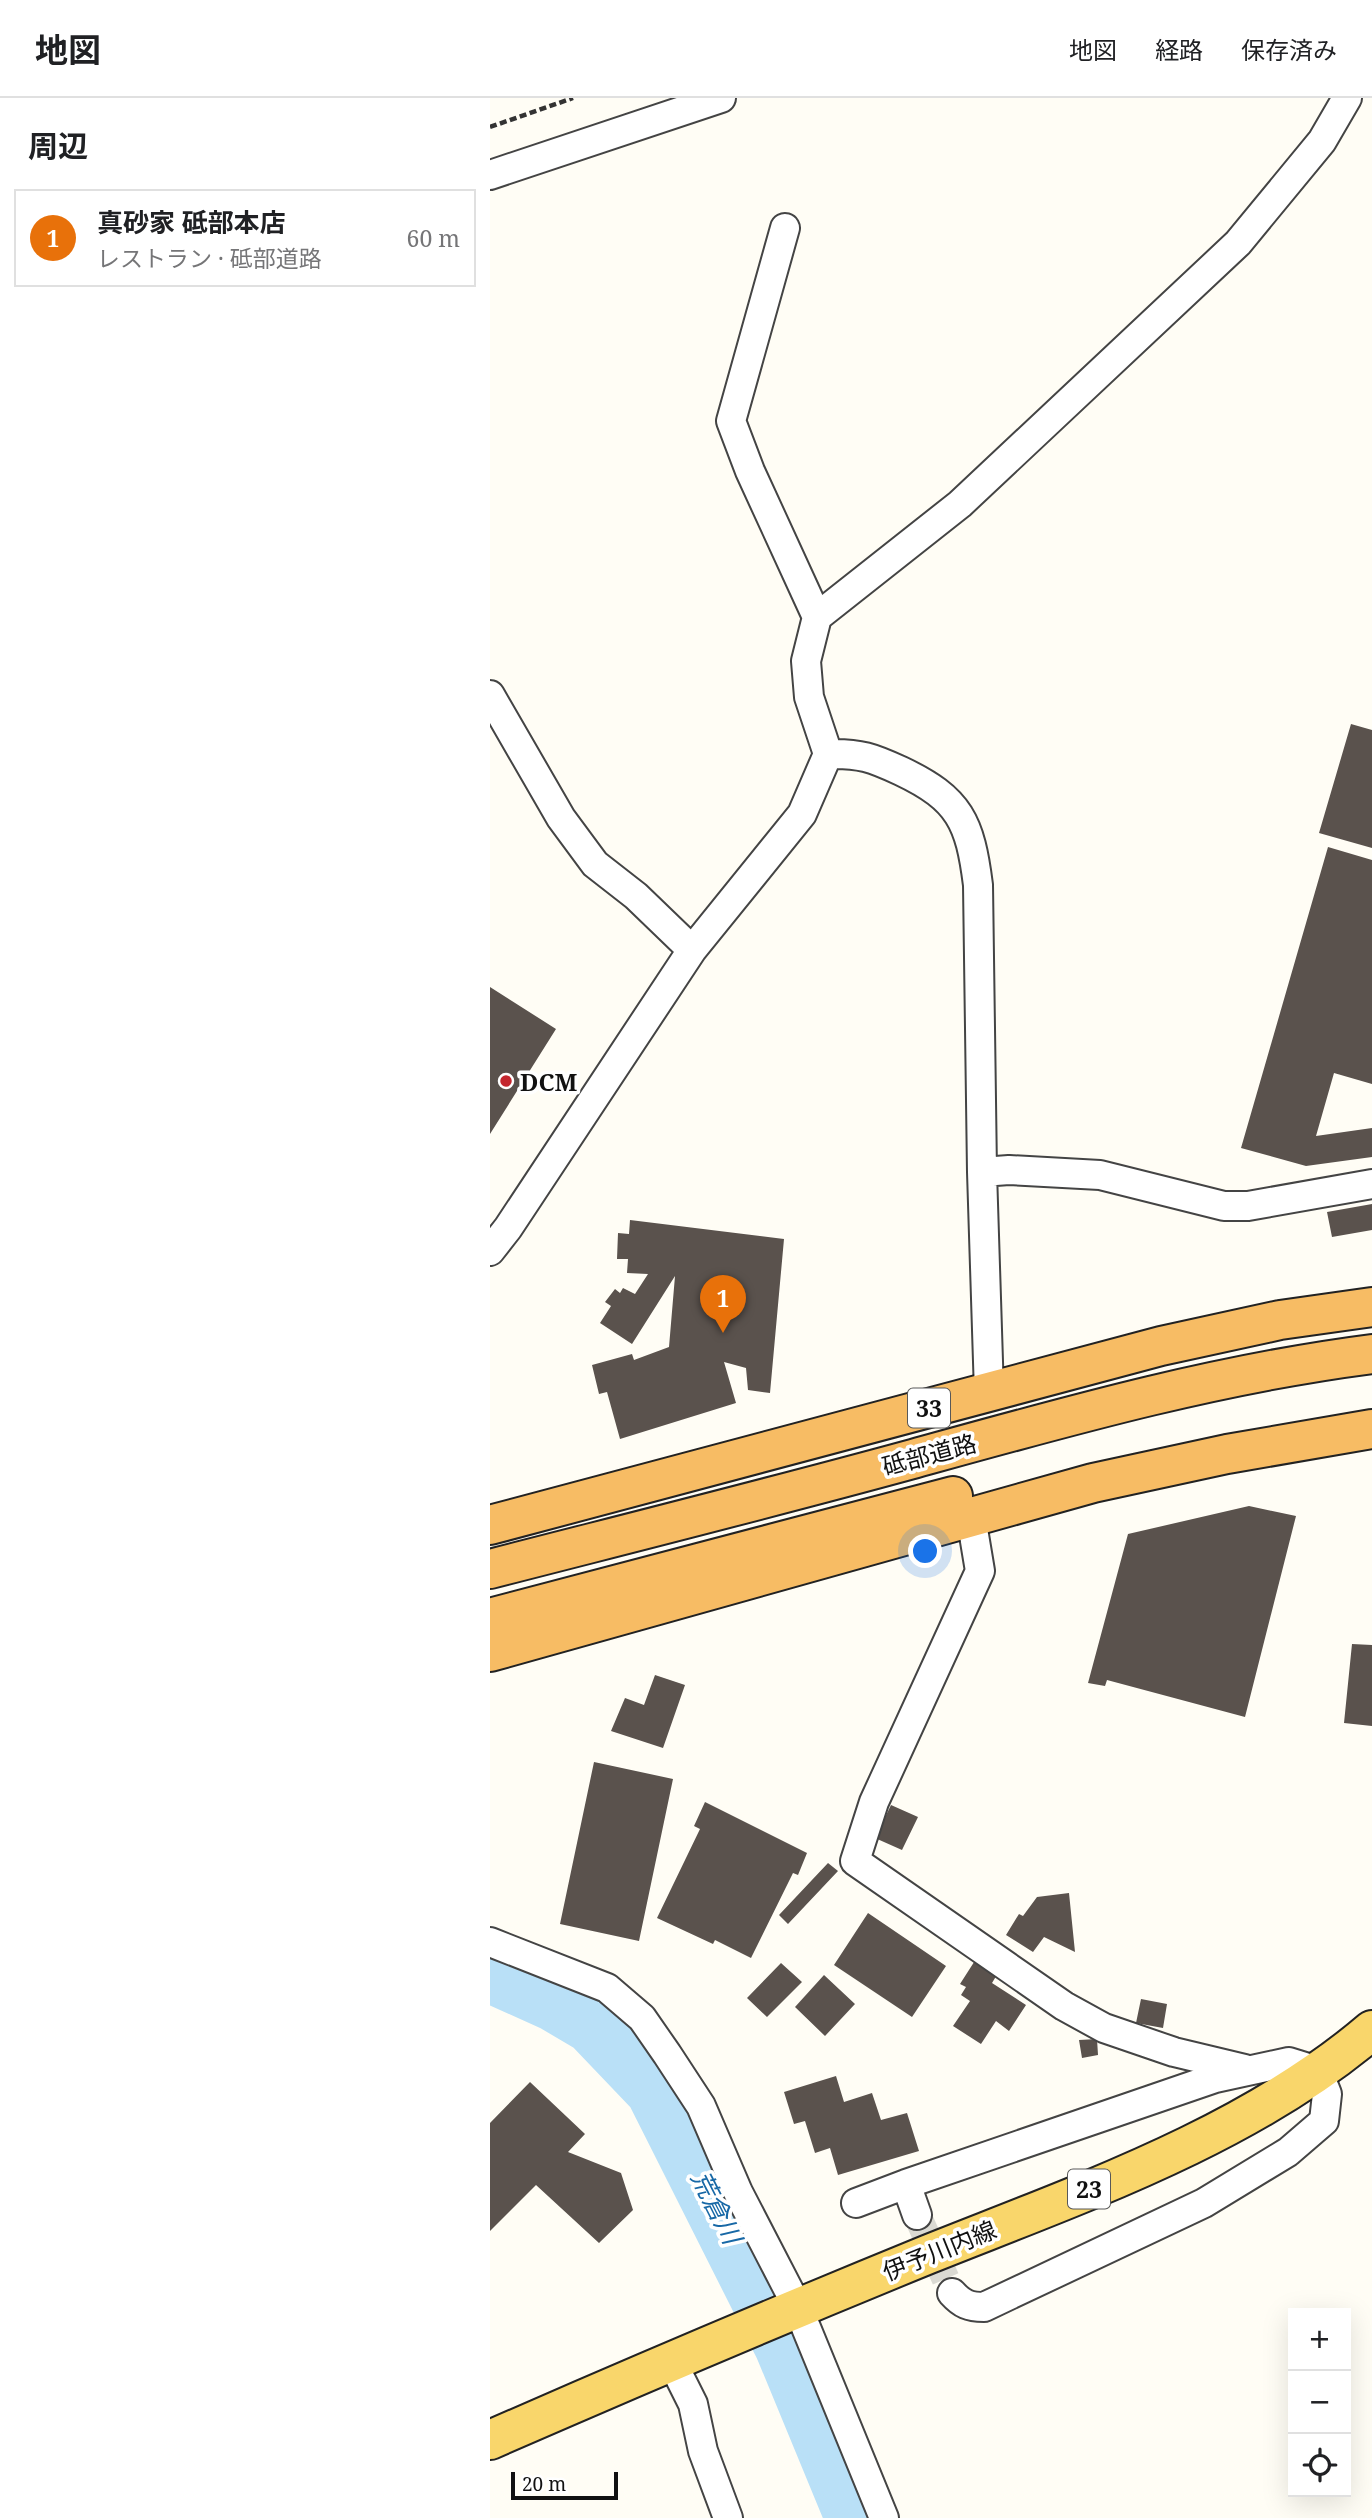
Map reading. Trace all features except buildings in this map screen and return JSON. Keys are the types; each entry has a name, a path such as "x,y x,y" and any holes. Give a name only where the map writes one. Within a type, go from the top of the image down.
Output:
{"highway":[{"name":"33","path":"490,1525 1161,1346 1280,1320 1372,1307"},
{"name":"砥部道路","path":"490,1569 774,1496 1101,1407 1316,1361 1372,1354"},
{"name":"砥部道路","path":"490,1618 948,1497 1184,1439 1224,1430 1372,1407"},
{"path":"490,1652 1120,1477 1227,1454 1372,1429"}],"main road":[{"name":"伊予川内線","path":"490,2440 682,2356 1198,2142 1343,2058 1372,2030"}],"street":[{"path":"490,175 721,98"},
{"path":"490,1251 508,1228 692,950 802,814 828,754 809,697 806,660 817,617 960,504 1238,243 1322,141 1347,98"},
{"path":"785,228 731,421 750,471 817,617"},
{"path":"490,695 561,818 595,864 636,896 692,950"},
{"path":"828,754 854,753 877,760 925,782 944,795 960,815 974,852 978,885 982,1172 989,1393"},
{"path":"982,1172 1009,1170 1100,1175 1224,1206 1248,1206 1372,1184"},
{"path":"971,1517 980,1571 874,1802 855,1861 1064,2006 1094,2022 1174,2052 1251,2070"},
{"path":"490,1942 607,1988 642,2018 701,2106 884,2518"},
{"path":"856,2203 1215,2078 1289,2062 1343,2058 1327,2094 1324,2121 1287,2152 1204,2203 984,2307 961,2303 952,2293"},
{"path":"906,2184 917,2215"},
{"path":"682,2356 720,2516"}],"path":[{"path":"490,127 573,98"}],"waterway":[{"name":"荒倉川","path":"490,1970 555,1999 594,2022 657,2088 787,2346 858,2518"}],"tunnel":[{"path":"917,2215 952,2293"}],"place":[{"name":"DCM","path":"506,1081"},
{"name":"真砂家 砥部本店","path":"723,1333"}]}
